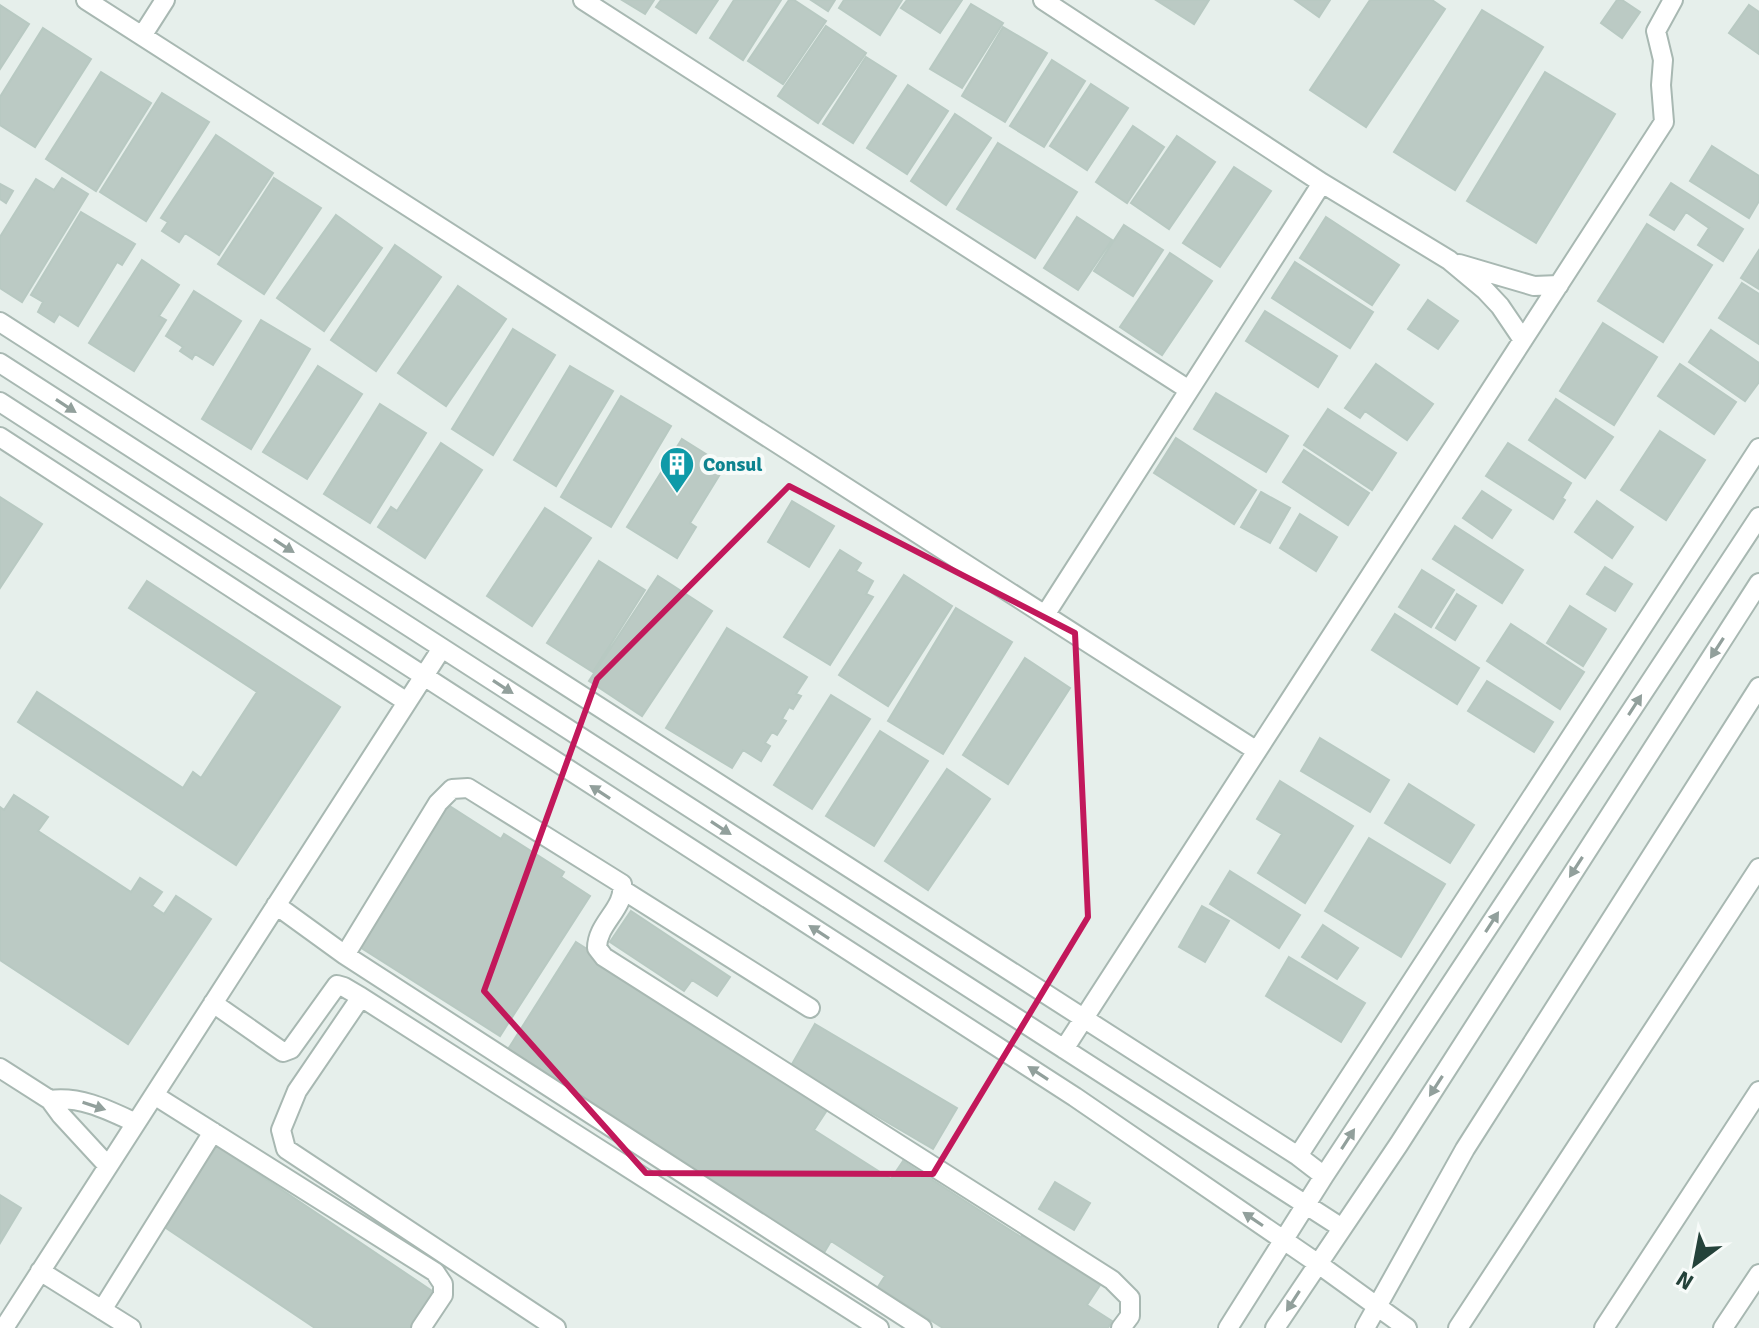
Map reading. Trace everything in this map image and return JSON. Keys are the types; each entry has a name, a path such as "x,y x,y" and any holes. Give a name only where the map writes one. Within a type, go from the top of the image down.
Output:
{"street":[{"path":"86,0 1257,751"},
{"path":"142,36 165,0"},
{"path":"583,0 1189,390"},
{"path":"1043,0 1322,183 1449,260 1500,306 1523,340"},
{"path":"1064,1049 1664,122 1661,85 1663,60 1656,31 1673,0"},
{"path":"1045,615 1322,183"},
{"path":"1449,260 1534,286 1559,285"},
{"path":"0,322 1298,1156 1324,1176"},
{"path":"0,363 1342,1228"},
{"path":"0,402 1075,1097 1407,1328"},
{"path":"0,437 407,702"},
{"path":"1298,1156 1759,448"},
{"path":"1228,1328 1324,1176 1759,517"},
{"path":"1275,1328 1416,1117 1759,583"},
{"path":"4,1328 442,648"},
{"path":"1365,1328 1465,1149 1759,687"},
{"path":"345,955 438,803 452,789 468,788 622,884 621,898 597,937 597,948 604,957 1112,1280 1130,1298 1130,1316 1121,1328"},
{"path":"1458,1328 1759,868"},
{"path":"623,890 810,1008"},
{"path":"276,905 345,955 922,1328"},
{"path":"213,1003 283,1052 291,1049 337,985 344,987 879,1328"},
{"path":"361,997 297,1091 281,1130 286,1149 556,1328"},
{"path":"0,1068 50,1100 108,1166"},
{"path":"1075,1097 1094,1068"},
{"path":"1604,1328 1759,1091"},
{"path":"154,1095 435,1272 443,1284 443,1295 421,1328"},
{"path":"50,1100 66,1098 95,1105 136,1123"},
{"path":"102,1310 213,1132"},
{"path":"40,1271 131,1328"},
{"path":"1723,1328 1759,1274"}],"highlighted area":[{"path":"789,486 1075,633 1088,917 933,1174 646,1173 484,991 597,679"}],"building":[{"path":"622,0 654,0 645,14"},
{"path":"661,0 718,0 696,33 656,7"},
{"path":"734,0 781,0 743,60 710,38"},
{"path":"789,0 794,0 826,21 783,84 748,61"},
{"path":"811,0 835,0 828,11"},
{"path":"844,0 902,0 880,35 839,8"},
{"path":"907,0 962,0 940,33 901,8"},
{"path":"1156,0 1209,0 1194,24"},
{"path":"1295,0 1330,0 1319,17"},
{"path":"1370,0 1432,0 1445,9 1366,127 1310,90"},
{"path":"1617,0 1640,12 1622,38 1601,23"},
{"path":"971,4 1003,23 962,88 930,69"},
{"path":"0,5 29,24 0,69"},
{"path":"1749,5 1759,12 1759,54 1729,33"},
{"path":"1482,10 1543,47 1455,190 1394,152"},
{"path":"826,26 866,53 818,123 778,96"},
{"path":"1003,27 1047,53 1005,122 962,96"},
{"path":"43,28 91,59 35,147 0,125 0,97"},
{"path":"866,57 896,76 853,143 823,124"},
{"path":"1052,60 1085,81 1044,147 1010,126"},
{"path":"101,72 151,103 96,191 46,159"},
{"path":"1545,72 1615,114 1536,243 1467,201"},
{"path":"1091,84 1128,108 1087,170 1050,146"},
{"path":"908,85 948,111 907,174 867,148"},
{"path":"162,93 209,122 146,221 100,192"},
{"path":"955,114 991,138 946,205 911,181"},
{"path":"1133,126 1164,147 1127,203 1096,182"},
{"path":"216,135 273,173 219,255 185,233 179,242 162,231 168,222 161,218"},
{"path":"1177,136 1215,162 1169,229 1131,203"},
{"path":"998,143 1077,192 1035,258 957,209"},
{"path":"1712,146 1759,176 1759,201 1749,218 1690,181"},
{"path":"1234,167 1271,191 1220,267 1183,243"},
{"path":"62,178 88,194 22,302 0,288 0,237 36,179 54,190"},
{"path":"274,178 321,208 264,294 218,264"},
{"path":"1671,183 1743,229 1723,261 1698,245 1709,228 1686,212 1674,230 1650,215"},
{"path":"0,184 13,191 6,203 0,199"},
{"path":"81,212 135,244 122,265 117,262 78,326 59,314 54,322 38,312 43,302 31,295"},
{"path":"336,215 382,248 324,331 277,298"},
{"path":"1077,217 1112,240 1078,290 1044,268"},
{"path":"1326,217 1399,265 1372,305 1300,258"},
{"path":"1647,224 1712,265 1663,342 1598,301"},
{"path":"1124,225 1163,250 1133,296 1094,271"},
{"path":"395,245 441,277 376,371 331,340"},
{"path":"1759,250 1759,289 1741,278"},
{"path":"1170,253 1212,281 1162,355 1120,327"},
{"path":"142,260 179,285 159,316 166,320 134,371 89,343"},
{"path":"1295,262 1373,312 1350,348 1272,298"},
{"path":"1742,283 1759,294 1759,344 1719,318"},
{"path":"458,286 506,319 446,406 398,373"},
{"path":"194,291 241,321 213,365 195,354 192,359 180,351 183,347 166,336"},
{"path":"1428,300 1458,321 1438,349 1408,329"},
{"path":"1265,311 1337,356 1318,387 1246,341"},
{"path":"261,320 310,349 251,449 202,419"},
{"path":"1603,323 1657,357 1614,425 1560,391"},
{"path":"513,329 555,355 493,455 452,429"},
{"path":"1711,330 1759,363 1759,382 1745,401 1689,362"},
{"path":"1376,364 1433,404 1407,440 1365,411 1360,418 1345,408"},
{"path":"1680,364 1736,402 1714,434 1658,396"},
{"path":"318,366 362,394 307,479 263,452"},
{"path":"570,366 613,391 556,486 514,460"},
{"path":"1216,393 1288,436 1266,472 1194,429"},
{"path":"621,396 671,426 611,527 561,497"},
{"path":"1556,399 1613,437 1585,478 1529,440"},
{"path":"380,404 426,433 370,523 324,494"},
{"path":"1328,409 1396,453 1372,490 1304,445"},
{"path":"1660,431 1705,460 1666,520 1621,490"},
{"path":"1176,438 1256,490 1234,524 1154,473"},
{"name":"Consul","path":"682,439 725,466 690,523 696,527 677,558 627,527"},
{"path":"441,443 482,470 425,558 378,527 391,507 397,511"},
{"path":"1508,443 1571,483 1553,519 1486,476"},
{"path":"1304,450 1369,493 1348,525 1283,482"},
{"path":"1482,491 1511,510 1492,538 1463,518"},
{"path":"1261,492 1290,508 1270,543 1241,527"},
{"path":"0,497 42,524 0,588"},
{"path":"792,501 834,526 809,567 768,542"},
{"path":"1597,501 1633,527 1612,558 1575,532"},
{"path":"545,508 591,538 532,626 487,596"},
{"path":"1300,514 1337,537 1316,571 1280,548"},
{"path":"1455,526 1523,570 1502,603 1433,559"},
{"path":"840,550 861,563 856,571 873,581 866,594 873,597 830,665 784,637"},
{"path":"599,561 645,590 593,672 547,643"},
{"path":"1605,567 1632,584 1615,611 1587,594"},
{"path":"1422,570 1454,590 1431,627 1399,607"},
{"path":"904,575 952,606 888,706 839,675"},
{"path":"658,576 712,611 642,716 589,681"},
{"path":"147,581 340,707 236,865 18,722 37,692 183,788 193,772 201,778 257,692 129,608"},
{"path":"1457,594 1476,606 1455,640 1436,628"},
{"path":"1570,606 1606,629 1583,666 1547,643"},
{"path":"956,608 1012,642 943,754 888,721"},
{"path":"1395,614 1479,668 1457,704 1372,650"},
{"path":"1511,624 1584,672 1560,709 1487,661"},
{"path":"727,628 807,677 796,694 801,696 782,719 786,721 777,735 772,732 765,743 770,746 761,761 743,750 732,768 666,728"},
{"path":"1025,658 1070,688 1008,784 963,755"},
{"path":"1487,681 1553,722 1534,752 1468,711"},
{"path":"831,695 870,719 812,809 774,785"},
{"path":"880,731 928,761 874,846 826,816"},
{"path":"1320,738 1389,780 1370,812 1301,771"},
{"path":"947,769 990,799 928,890 885,861"},
{"path":"1280,781 1353,826 1305,903 1258,873 1282,834 1257,819"},
{"path":"1409,784 1474,825 1450,863 1385,823"},
{"path":"14,795 48,817 38,831 131,892 140,878 162,892 152,906 164,914 176,896 211,919 128,1044 0,960 0,807 4,810"},
{"path":"445,803 501,839 504,834 564,872 561,877 590,896 500,1036 355,944"},
{"path":"1369,838 1445,884 1401,957 1325,911"},
{"path":"1230,871 1300,915 1279,948 1210,904"},
{"path":"1202,906 1229,921 1205,962 1179,947"},
{"path":"631,911 730,977 717,996 692,980 684,991 610,942"},
{"path":"1323,925 1358,948 1337,979 1302,957"},
{"path":"576,942 831,1104 814,1130 891,1179 903,1161 1021,1237 1026,1229 1104,1279 1087,1305 1112,1321 1108,1328 943,1328 878,1287 885,1276 831,1241 822,1256 505,1054"},
{"path":"1289,957 1365,1003 1341,1042 1266,996"},
{"path":"815,1024 957,1108 933,1149 791,1066"},
{"path":"217,1146 438,1295 416,1328 315,1328 163,1226"},
{"path":"1055,1182 1090,1203 1074,1230 1039,1209"},
{"path":"0,1195 21,1208 0,1243"}],"place":[{"name":"Consul","path":"677,495"}]}
